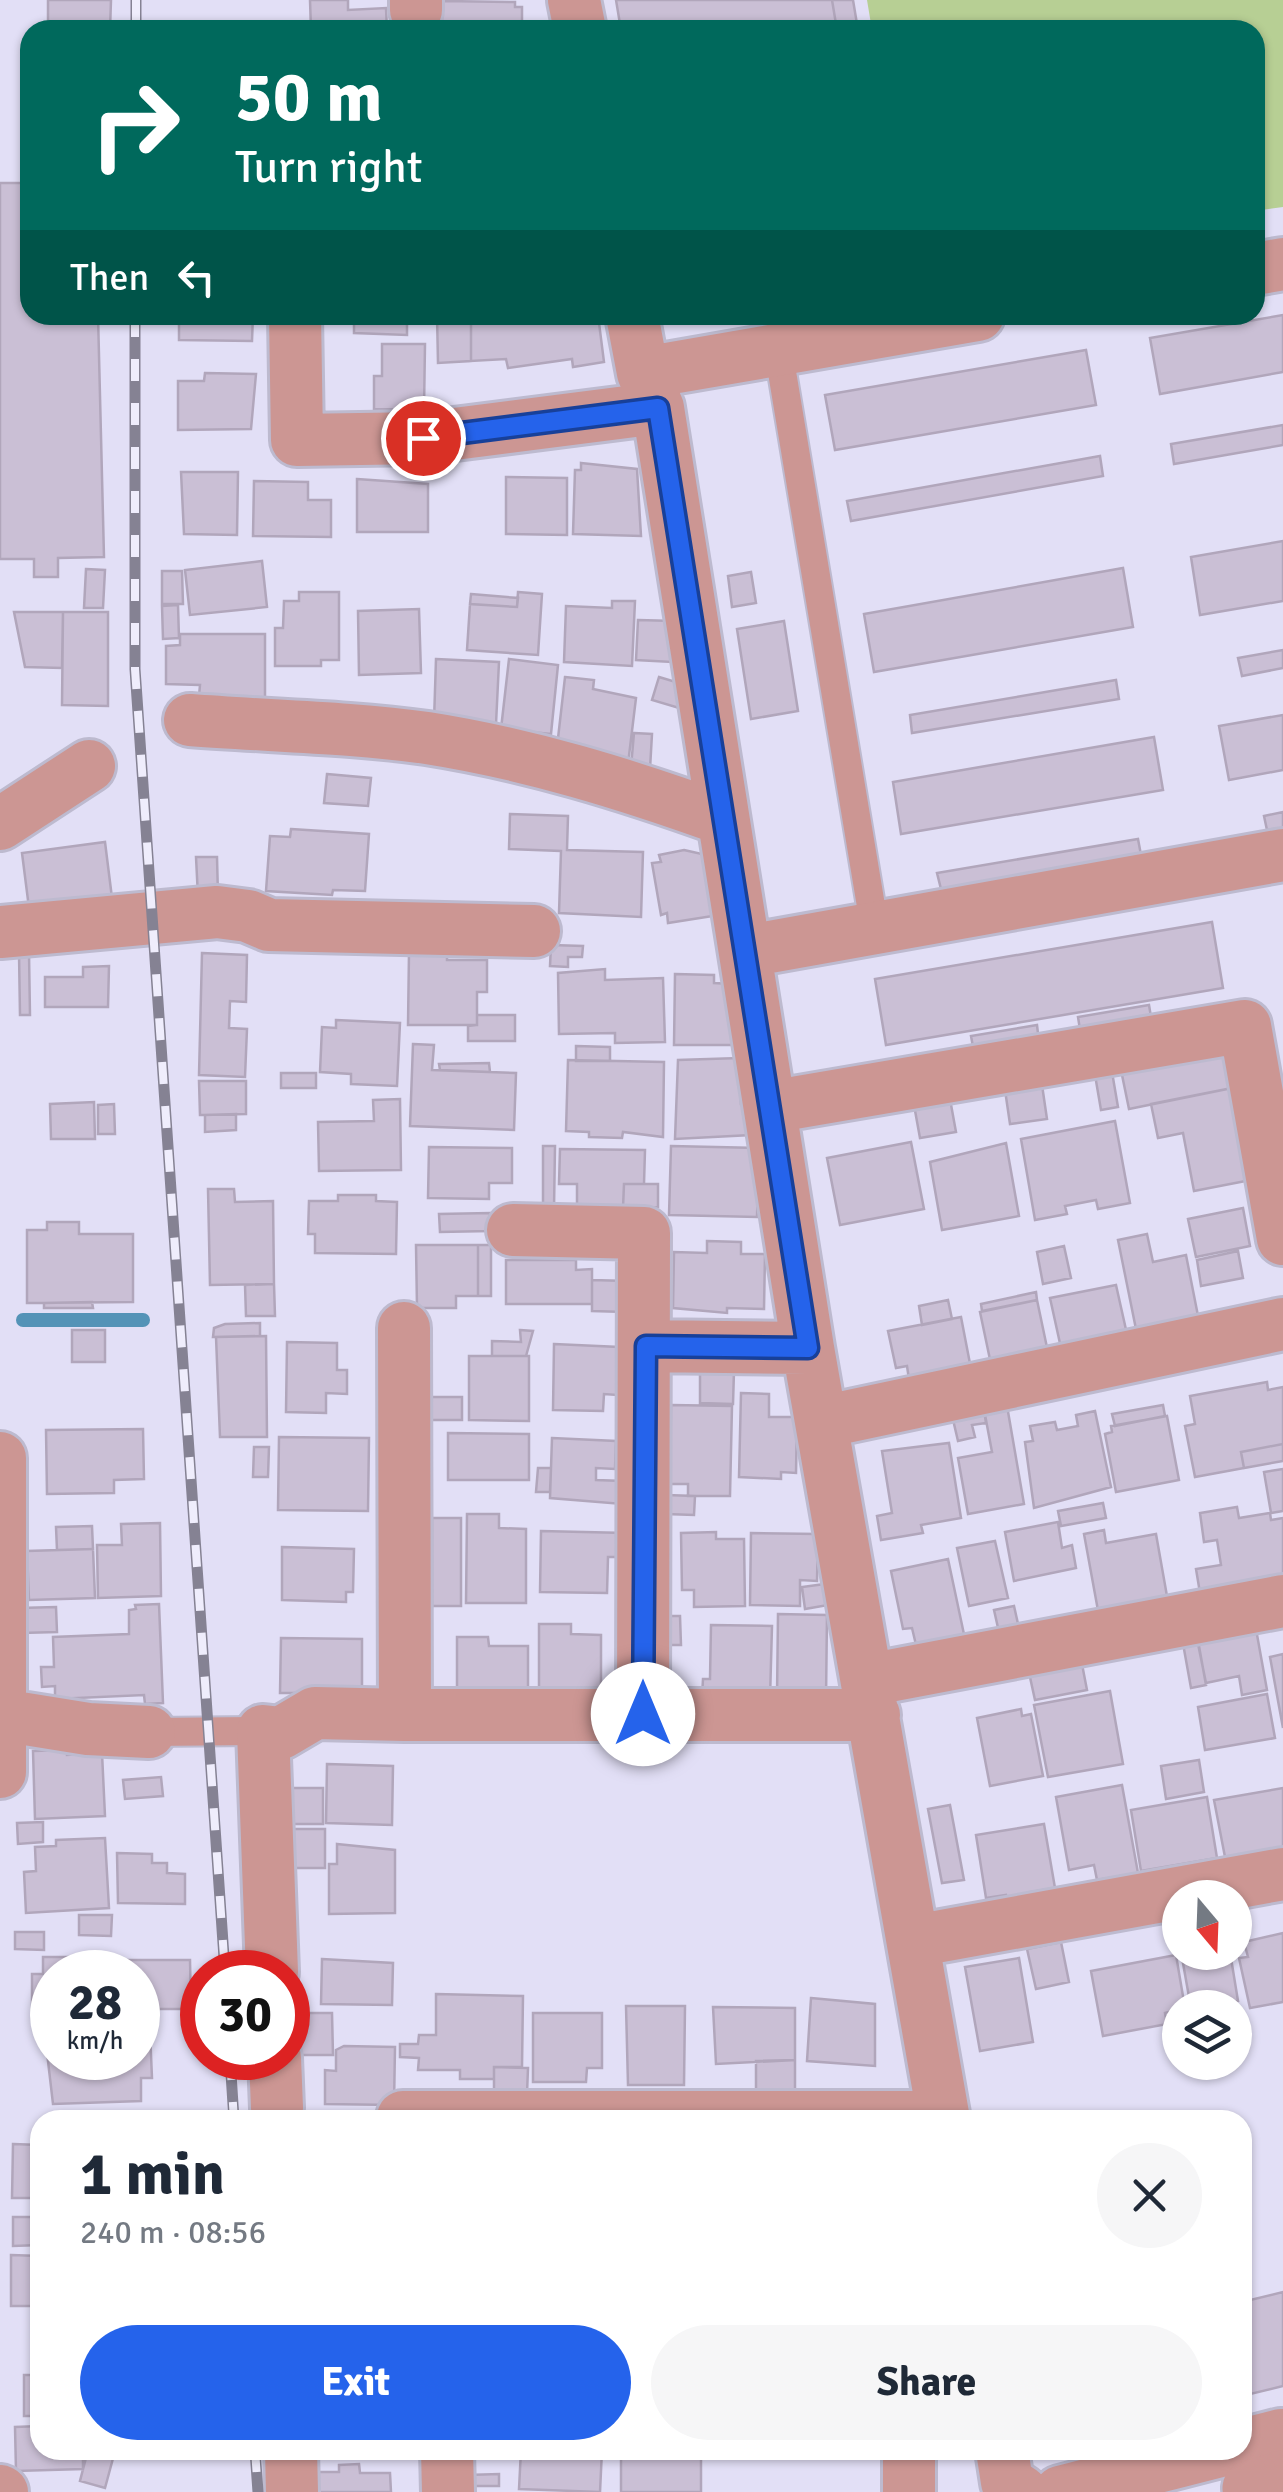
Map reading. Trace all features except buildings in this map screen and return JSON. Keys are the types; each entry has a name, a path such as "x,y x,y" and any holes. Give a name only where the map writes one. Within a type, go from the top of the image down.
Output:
{"street":[{"path":"295,325 297,440 423,438 650,391 778,348 917,325"},
{"path":"634,325 650,391 746,951 808,1348 930,2036 923,2110"},
{"path":"190,720 423,738 480,748 643,790 722,819"},
{"path":"0,824 90,766"},
{"path":"746,951 1283,855"},
{"path":"0,932 216,912 248,916 268,925 534,931"},
{"path":"770,1106 1264,1022 1283,1239"},
{"path":"513,1230 644,1233 643,1714"},
{"path":"822,1422 1283,1324"},
{"path":"404,1328 405,1715"},
{"path":"646,1346 808,1348"},
{"path":"0,1458 0,1772"},
{"path":"271,1950 263,1731 281,1732 314,1713 643,1714 871,1697 1283,1601"},
{"path":"1,1714 88,1729 149,1732"},
{"path":"914,1941 1283,1874"},
{"path":"1060,2492 1247,2474 1281,2436 1283,2442"},
{"path":"290,2460 292,2492"},
{"path":"447,2460 448,2492"},
{"path":"909,2460 909,2492"},
{"path":"1004,2460 1008,2482 1022,2492"}],"lane":[{"path":"778,348 874,930"},
{"path":"149,1732 263,1731"}],"green space":[{"path":"867,0 1283,0 1283,207 1265,210 1265,20 870,20"}],"waterway":[{"path":"23,1320 143,1320"}],"railway":[{"path":"136,0 136,20"},
{"path":"135,325 135,669 223,1950"},
{"path":"231,2080 233,2110"},
{"path":"256,2460 258,2492"}],"route":[{"path":"423,438 658,408 808,1348 646,1346 643,1714"}]}
